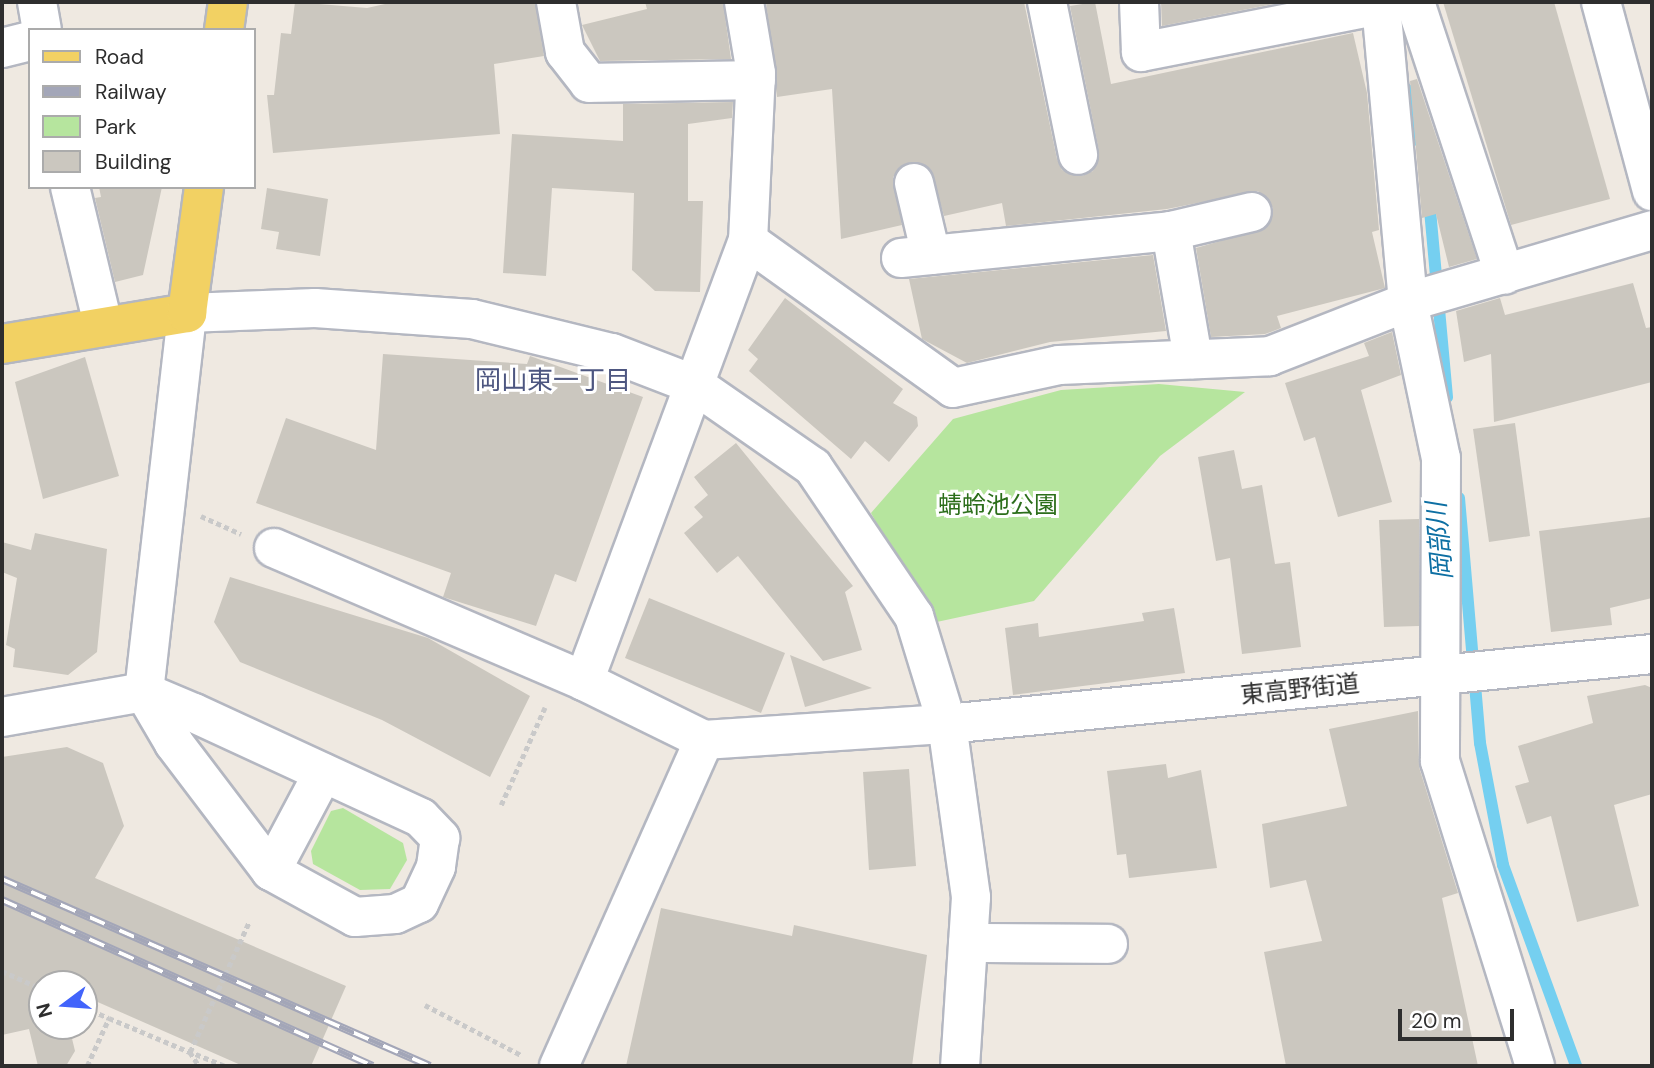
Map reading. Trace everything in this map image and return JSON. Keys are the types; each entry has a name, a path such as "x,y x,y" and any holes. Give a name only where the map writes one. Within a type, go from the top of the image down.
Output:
{"main road":[{"path":"224,28 228,2"},
{"path":"2,344 103,324 187,313 204,189"}],"street":[{"path":"37,2 42,28"},
{"path":"556,2 565,52 589,83 756,80"},
{"path":"573,676 695,385 748,241 756,80 744,2"},
{"path":"1047,2 1079,155"},
{"path":"1139,2 1141,52 1267,14 1381,5 1427,298 1462,673 1440,761 1535,1066"},
{"path":"1415,2 1505,275"},
{"path":"1601,2 1652,191"},
{"path":"2,48 28,42"},
{"path":"914,183 916,257 1171,230 1252,212"},
{"path":"69,189 103,324"},
{"path":"1171,230 1193,359"},
{"path":"748,241 953,387 1059,365 1270,356 1427,298 1652,230"},
{"path":"2,717 144,692 421,818 440,838 436,867 419,902 396,914 355,916 271,871 174,743 144,692 187,313 315,307 472,319 612,353 695,385 813,467 914,616 947,724 971,897 960,1066"},
{"path":"274,548 573,676 704,740 546,1063"},
{"name":"東高野街道","path":"704,740 947,724 1652,654"},
{"path":"271,871 323,773"},
{"path":"968,943 1108,944"}],"path":[{"path":"167,501 274,548"},
{"path":"501,805 573,676"},
{"path":"190,1052 249,922"},
{"path":"2,971 28,983"},
{"path":"425,1005 546,1063"},
{"path":"98,1013 224,1066"},
{"path":"87,1066 109,1018"},
{"path":"190,1052 199,1066"}],"green space":[{"name":"蜻蛉池公園","path":"1159,384 1245,392 1160,456 1034,601 932,623 871,513 953,419 1061,390"},
{"path":"343,808 403,843 407,860 390,889 360,890 313,864 311,851 331,811"}],"building":[{"path":"295,2 367,8 394,2 535,2 544,56 494,64 500,134 273,153 267,95 274,95 281,33 291,34"},
{"path":"645,2 723,2 731,59 600,61 582,25 647,9"},
{"path":"766,2 1024,2 1057,159 1062,170 1082,176 1093,171 1099,151 1070,6 1095,2 1111,84 1353,33 1367,93 1379,230 1372,232 1385,288 1277,316 1281,328 1265,334 1211,337 1196,248 1266,228 1273,208 1258,191 1167,209 1006,226 1002,203 944,216 930,169 910,162 893,177 902,225 841,239 832,89 777,97"},
{"path":"1161,2 1284,2 1162,26"},
{"path":"1443,2 1554,2 1610,199 1511,225"},
{"path":"1417,79 1477,259 1449,267 1436,214 1422,218 1410,81"},
{"path":"733,102 732,118 688,124 688,201 703,201 700,292 655,291 632,270 634,193 552,188 546,276 503,273 512,134 623,141 623,104"},
{"path":"267,188 328,199 320,256 276,249 279,232 261,229"},
{"path":"99,189 162,189 143,275 115,282 95,198 101,197"},
{"path":"1153,255 1166,331 1050,342 967,363 922,339 909,279"},
{"path":"1633,283 1646,328 1652,327 1652,382 1494,422 1491,354 1464,362 1456,311 1500,298 1505,315"},
{"path":"785,298 903,389 893,403 917,417 918,426 889,462 865,441 851,459 749,371 758,359 748,350"},
{"path":"1392,332 1401,375 1361,390 1392,502 1338,517 1315,437 1304,441 1285,383 1369,356 1364,343"},
{"path":"383,354 527,364 530,356 643,397 576,582 555,574 536,626 443,597 451,573 256,503 286,418 376,450"},
{"path":"85,357 119,476 43,499 15,382"},
{"path":"1515,423 1530,536 1489,542 1473,429"},
{"path":"736,443 853,586 845,592 862,650 823,661 738,556 717,573 684,533 703,517 694,507 708,495 694,477"},
{"path":"1234,450 1242,489 1262,485 1275,564 1290,562 1301,647 1242,654 1230,558 1216,561 1198,457"},
{"path":"1652,517 1652,598 1610,608 1612,625 1551,632 1539,531"},
{"path":"1419,519 1419,626 1384,627 1379,520"},
{"path":"35,533 107,549 97,652 68,675 13,667 15,649 6,645 17,578 2,572 2,542 31,550"},
{"path":"230,577 428,638 530,696 490,777 382,720 240,662 214,622"},
{"path":"649,598 785,653 761,713 625,658"},
{"path":"1174,608 1185,673 1013,695 1005,628 1038,623 1039,637 1144,621 1142,613"},
{"path":"790,655 872,688 805,707"},
{"path":"1645,685 1652,688 1652,794 1614,805 1639,906 1577,922 1551,816 1527,824 1515,786 1529,782 1518,746 1593,723 1587,696"},
{"path":"1418,711 1419,767 1458,893 1442,898 1478,1066 1286,1066 1264,952 1322,941 1306,880 1270,888 1262,824 1347,806 1329,729"},
{"path":"67,747 103,763 124,826 95,878 346,986 311,1066 243,1066 98,1002 98,970 28,970 28,1029 2,1035 2,757"},
{"path":"1166,764 1168,778 1201,770 1217,868 1129,878 1126,854 1117,855 1107,771"},
{"path":"909,769 916,866 869,870 863,772"},
{"path":"661,908 792,936 794,925 927,955 912,1066 626,1066"},
{"path":"32,1040 72,1040 75,1051 66,1066 38,1066"}],"waterway":[{"name":"岡部川","path":"1406,89 1417,140"},
{"name":"岡部川","path":"1429,199 1447,397"},
{"name":"岡部川","path":"1459,498 1480,743 1503,865 1576,1066"}],"railway":[{"path":"2,879 430,1066"},
{"path":"2,900 373,1066"}],"district":[{"name":"岡山東一丁目","path":"553,381"}]}
